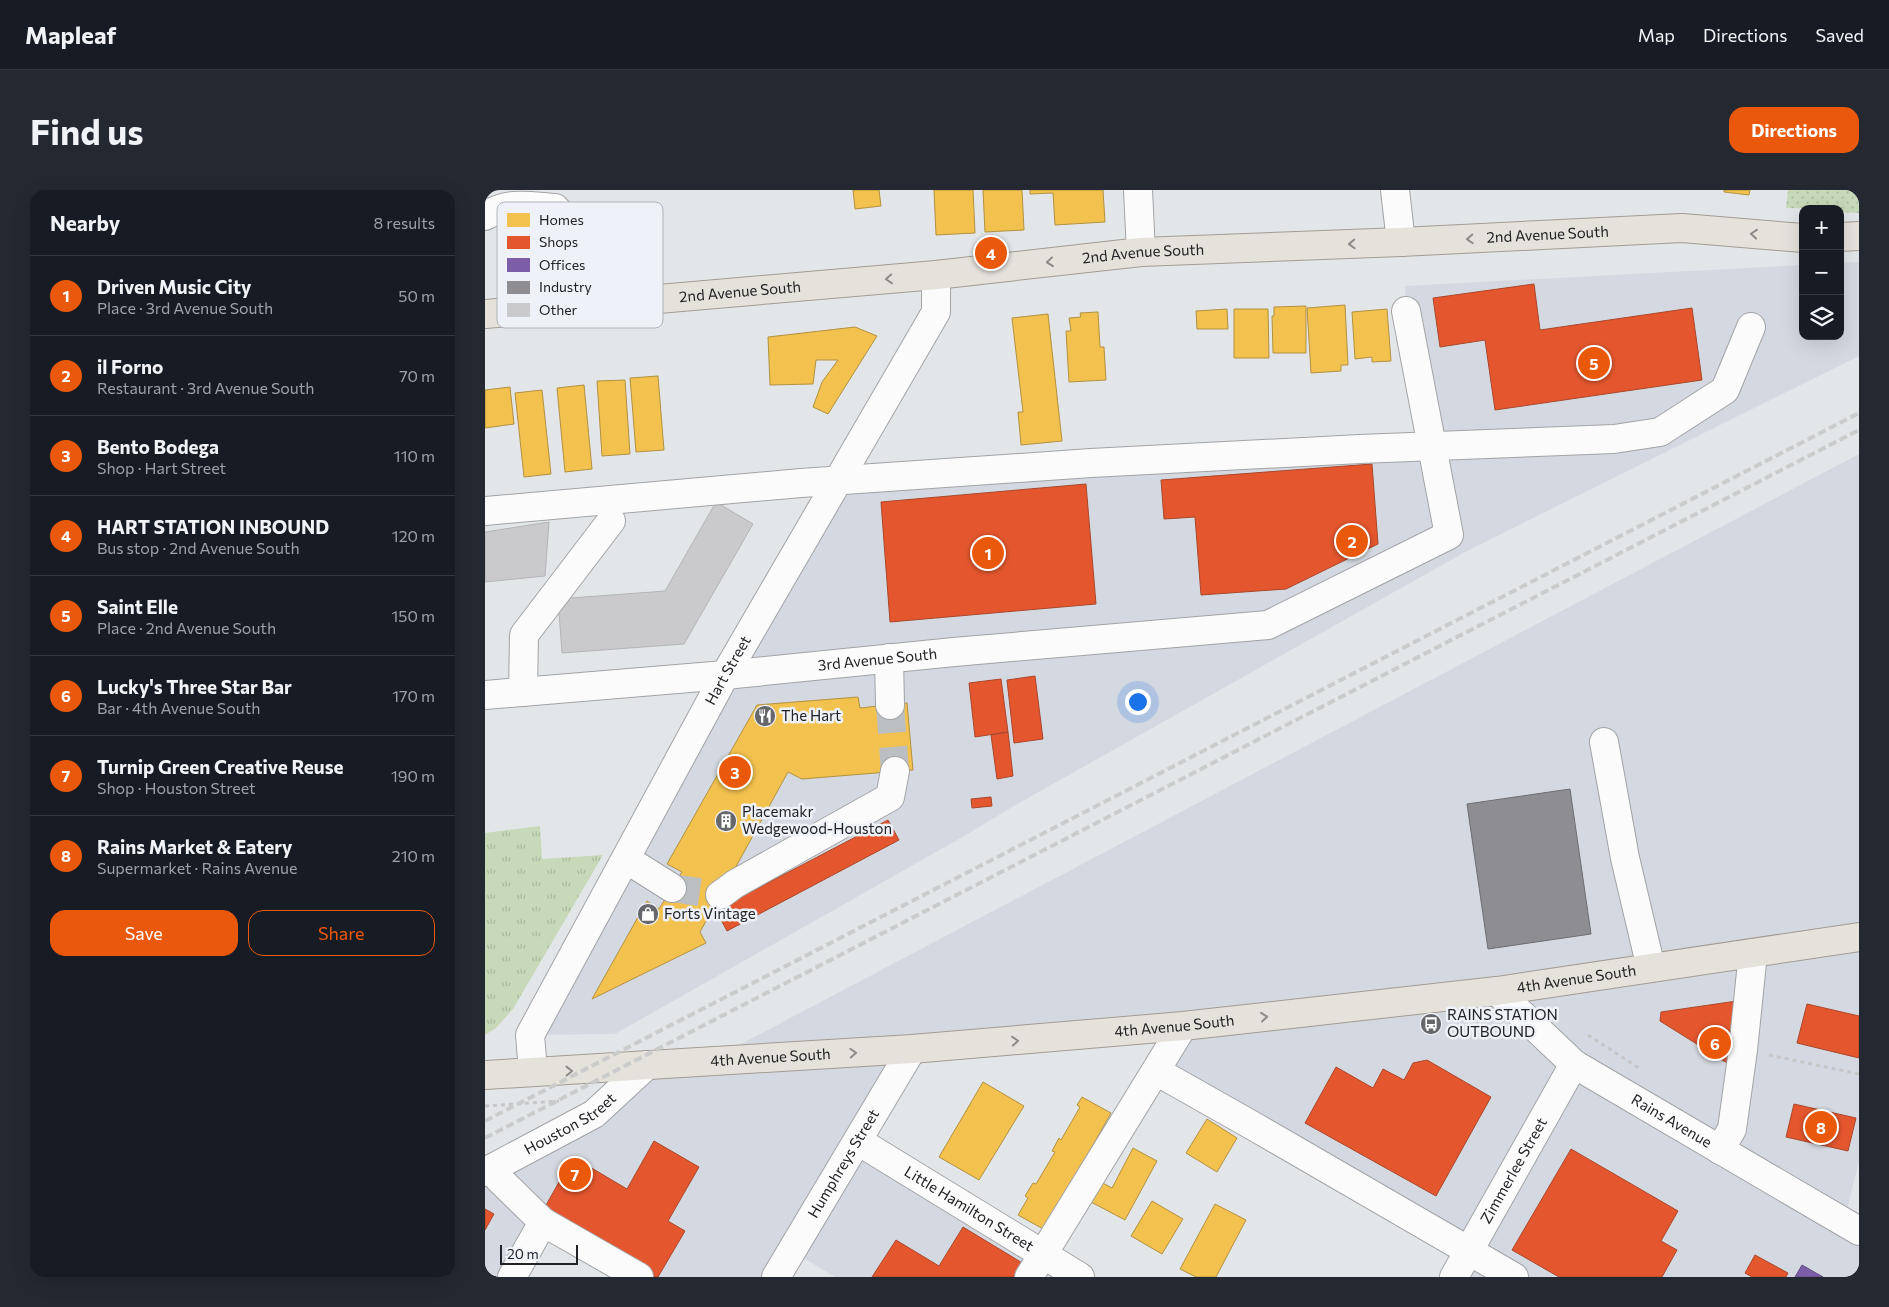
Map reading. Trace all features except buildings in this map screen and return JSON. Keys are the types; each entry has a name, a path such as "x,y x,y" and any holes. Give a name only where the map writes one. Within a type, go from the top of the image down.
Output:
{"main road":[{"name":"2nd Avenue South","path":"663,299 936,275 1141,252 1401,242 1682,228 1799,238"},
{"path":"1844,237 1859,236"},
{"name":"4th Avenue South","path":"485,1075 912,1050 1183,1026 1497,991 1859,937"}],"street":[{"path":"1138,190 1141,252"},
{"path":"1395,190 1401,242"},
{"path":"485,216 497,210"},
{"name":"Hart Street","path":"533,1071 529,1035 725,675 936,312 936,275"},
{"path":"1406,311 1433,448"},
{"path":"485,511 837,481 1091,464 1360,449 1433,448 1614,439 1660,432 1725,390 1751,327"},
{"name":"3rd Avenue South","path":"485,695 1268,625 1449,535 1433,448"},
{"path":"523,692 524,635 611,521"},
{"path":"889,658 890,705"},
{"path":"1604,742 1625,858 1651,968"},
{"path":"720,895 735,884 890,797 895,771"},
{"path":"626,859 672,888"},
{"path":"1720,1150 1732,1129 1743,1050 1753,953"},
{"name":"Rains Avenue","path":"1497,991 1574,1064 1859,1231"},
{"path":"1035,1266 1183,1026"},
{"name":"Humphreys Street","path":"776,1277 912,1050"},
{"name":"Zimmerlee Street","path":"1454,1277 1574,1064"},
{"name":"Houston Street","path":"489,1170 594,1114 647,1065"},
{"path":"1156,1071 1514,1277"},
{"name":"Little Hamilton Street","path":"858,1141 1035,1266 1080,1277"},
{"path":"489,1170 543,1222 639,1277"},
{"path":"512,1277 543,1222"}],"path":[{"path":"1743,1050 1859,1074"},
{"path":"485,1106 564,1101"}],"shaded area":[{"path":"1859,262 1859,356 1467,551 1019,803 615,1034 530,1035 837,481 1432,448 1406,311 1405,286 1799,265 1799,340 1844,340 1844,263"},
{"path":"1859,454 1859,1161 1844,1222 1859,1231 1859,1277 1454,1277 1469,1251 1156,1071 1183,1027 912,1050 858,1141 1042,1255 1029,1277 835,1277 792,1251 776,1277 639,1277 543,1222 512,1277 485,1277 485,1172 647,1065 707,1062"}],"green space":[{"path":"1788,190 1859,190 1859,213 1844,212 1844,205 1799,205 1799,208 1786,208"},
{"path":"540,826 542,859 603,855 513,1009 496,1028 485,1035 485,833"}],"tunnel":[{"path":"890,705 895,771"},
{"path":"672,888 720,895"}],"railway":[{"path":"485,1121 1859,413"},
{"path":"485,1138 1859,430"}],"place":[{"name":"HART STATION INBOUND","path":"991,253"},
{"name":"Saint Elle","path":"1594,363"},
{"name":"il Forno","path":"1352,541"},
{"name":"Driven Music City","path":"988,553"},
{"name":"The Hart","path":"765,716"},
{"name":"Bento Bodega","path":"735,772"},
{"name":"Placemakr Wedgewood-Houston","path":"726,821"},
{"name":"Forts Vintage","path":"648,914"},
{"name":"RAINS STATION OUTBOUND","path":"1431,1024"},
{"name":"Lucky's Three Star Bar","path":"1715,1043"},
{"name":"Rains Market & Eatery","path":"1821,1127"},
{"name":"Turnip Green Creative Reuse","path":"575,1174"}]}
